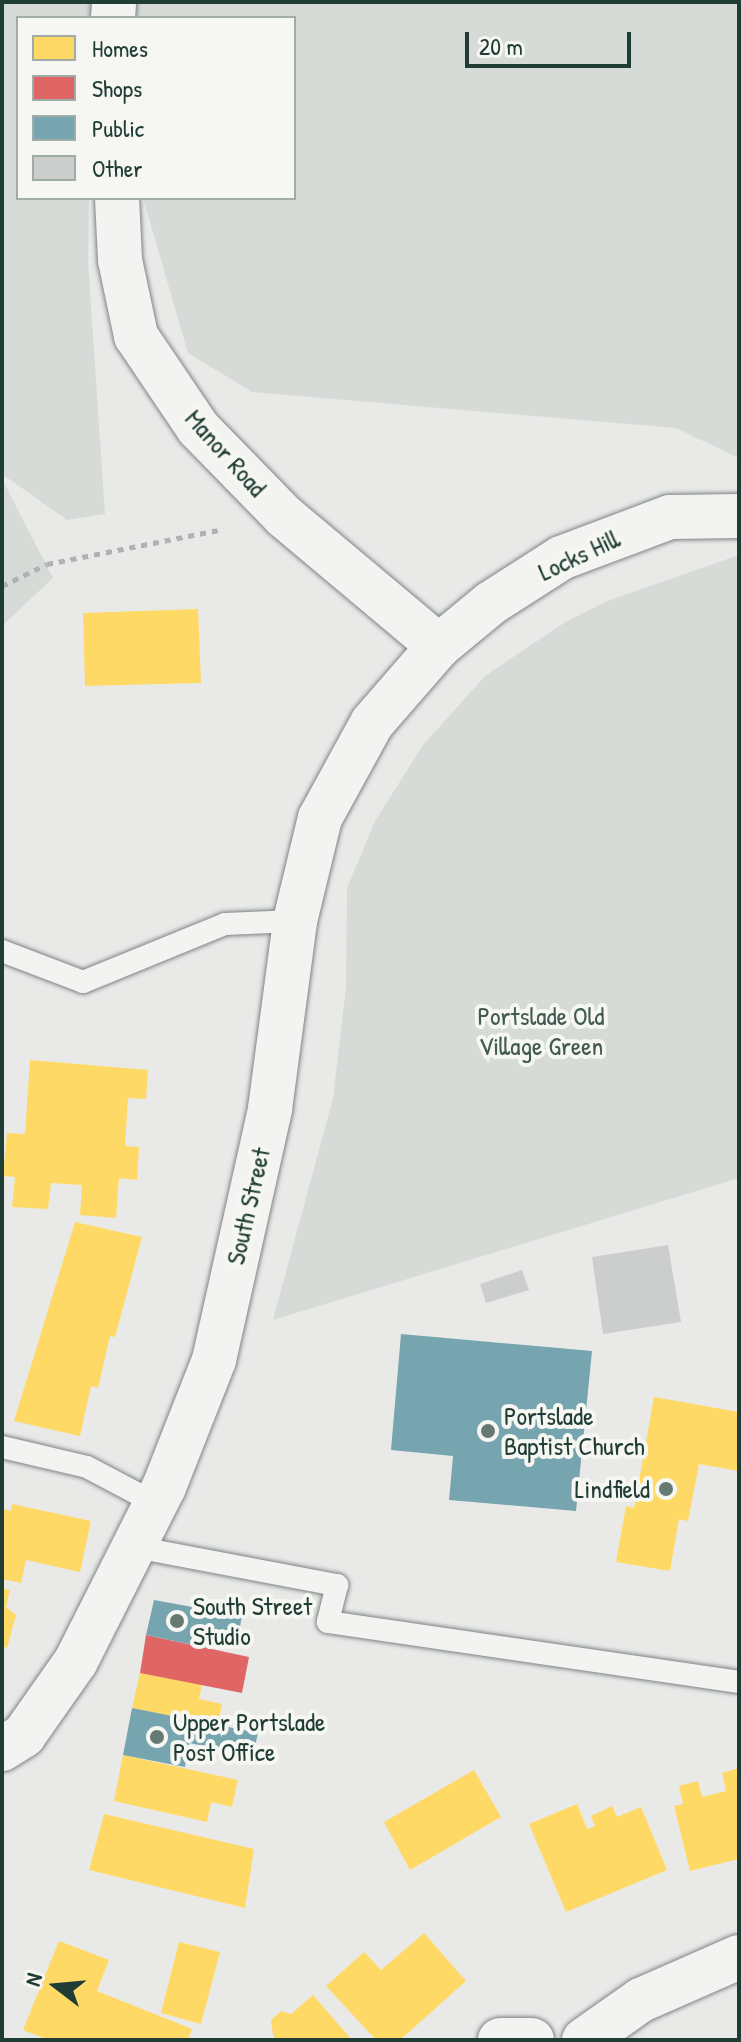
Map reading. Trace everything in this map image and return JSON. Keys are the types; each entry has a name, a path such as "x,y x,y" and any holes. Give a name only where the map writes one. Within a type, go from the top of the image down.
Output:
{"street":[{"name":"Manor Road","path":"117,200 120,260 136,336 198,428 285,517 439,646"},
{"name":"Locks Hill","path":"439,646 491,603 561,558 670,517 739,516"},
{"name":"South Street","path":"2,1749 24,1735 76,1661 135,1547 214,1360 270,1109 295,921 320,818 372,723 439,646"},
{"path":"584,2040 641,2000 739,1957"},
{"path":"500,2040 532,2040"}],"lane":[{"path":"2,951 83,982 225,924 295,921"},
{"path":"2,1447 87,1467 155,1503"},
{"path":"135,1547 337,1585 328,1622 739,1682"}],"path":[{"path":"2,586 47,564 285,517"}],"green space":[{"path":"2,2 739,2 739,458 676,428 252,392 188,353 144,200 296,200 296,16 16,16 16,200 89,200 88,262 105,514 67,520 2,474"},
{"path":"2,479 53,578 2,626"},
{"name":"Portslade Old Village Green","path":"739,555 739,1178 273,1320 333,1098 346,988 347,888 375,821 423,745 485,676 567,621 607,601"}],"building: Homes":[{"path":"198,609 201,683 85,686 83,613"},
{"path":"30,1060 148,1070 146,1099 128,1098 125,1146 139,1147 137,1180 119,1178 116,1218 80,1215 82,1185 51,1183 48,1209 12,1207 15,1177 3,1176 7,1133 25,1134"},
{"path":"75,1222 142,1237 115,1337 110,1336 98,1388 91,1386 80,1436 14,1421"},
{"name":"Lindfield","path":"654,1397 739,1412 739,1471 699,1464 688,1521 679,1519 670,1571 616,1562 626,1506 634,1508"},
{"path":"12,1504 91,1521 80,1572 26,1560 21,1583 2,1579 2,1509 11,1511"},
{"path":"2,1588 10,1590 6,1607 16,1615 7,1648 2,1646"},
{"path":"140,1673 202,1684 199,1699 222,1704 218,1725 132,1708"},
{"path":"123,1755 238,1780 232,1807 211,1802 207,1822 114,1801"},
{"path":"739,1768 739,1859 690,1871 674,1806 683,1804 679,1786 698,1781 702,1797 726,1791 722,1773"},
{"path":"474,1770 501,1817 410,1870 384,1822"},
{"path":"577,1804 587,1829 595,1826 591,1816 612,1806 617,1817 641,1807 667,1870 566,1912 529,1824"},
{"path":"104,1814 254,1849 245,1908 89,1870"},
{"path":"424,1933 466,1981 400,2040 376,2040 326,1986 364,1952 381,1970"},
{"path":"59,1941 109,1960 97,1991 192,2029 188,2040 49,2040 23,2030"},
{"path":"179,1942 220,1952 201,2024 161,2013"},
{"path":"313,1995 352,2040 277,2040 271,2020 281,2011 291,2014"}],"building: Shops":[{"path":"146,1635 249,1657 242,1693 140,1673"}],"building: Public":[{"name":"Portslade Baptist Church","path":"401,1334 592,1351 576,1511 449,1500 453,1456 391,1450"},
{"path":"154,1600 242,1616 238,1638 210,1632 208,1648 146,1635"},
{"path":"132,1708 258,1733 253,1755 189,1743 185,1767 123,1755"}],"building: Other":[{"path":"668,1245 681,1322 603,1334 592,1257"},
{"path":"522,1270 529,1290 486,1303 480,1284"}],"place":[{"name":"Portslade Baptist Church","path":"488,1431"},
{"name":"Lindfield","path":"666,1489"},
{"name":"South Street Studio","path":"177,1621"},
{"name":"Upper Portslade Post Office","path":"157,1737"}]}
